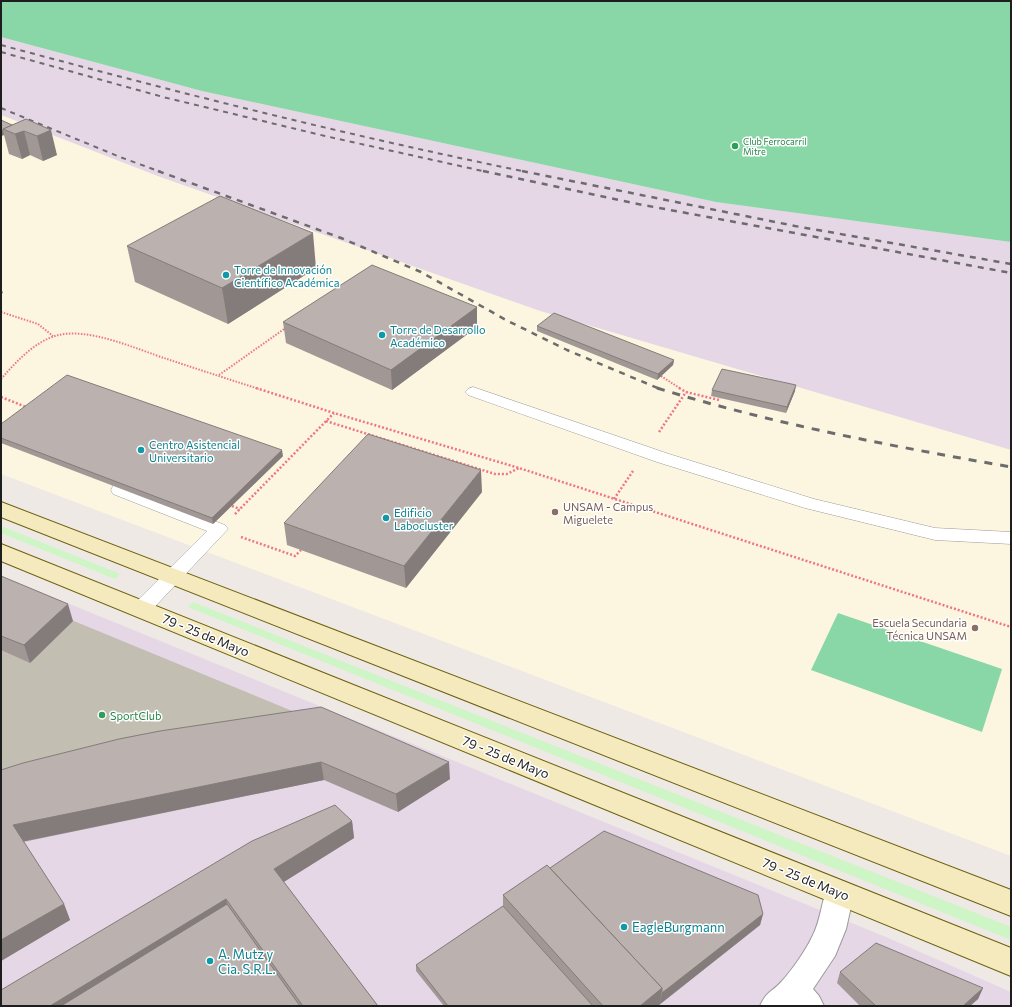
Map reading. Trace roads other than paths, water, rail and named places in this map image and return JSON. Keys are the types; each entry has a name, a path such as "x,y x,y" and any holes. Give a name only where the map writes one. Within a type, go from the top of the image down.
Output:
{"main road":[{"path":"1,509 172,577 1011,903"},
{"name":"79 - 25 de Mayo","path":"1,552 1011,962"}],"street":[{"path":"792,1001 824,946 831,929 839,893"}],"lane":[{"path":"473,392 663,458 811,504 934,534 1011,538"},
{"path":"119,490 219,529 141,609"}],"railway":[{"path":"1,45 263,113 395,144 527,172"},
{"path":"1,52 163,97 325,136 487,172"},
{"path":"1,108 120,157 161,172"},
{"path":"158,171 341,238 421,272 506,320 567,350 659,389"},
{"path":"483,171 643,205 1011,273"},
{"path":"522,171 795,226 1011,264"},
{"path":"659,389 744,413 832,433 1011,467"}],"place":[{"name":"Club Ferrocarril Mitre","path":"735,146"},
{"name":"Torre de Innovación Científico Académica","path":"226,275"},
{"name":"Torre de Desarrollo Académico","path":"382,335"},
{"name":"Centro Asistencial Universitario","path":"141,450"},
{"name":"UNSAM - Campus Miguelete","path":"555,512"},
{"name":"Edificio Labocluster","path":"386,518"},
{"name":"Escuela Secundaria Técnica UNSAM","path":"975,628"},
{"name":"SportClub","path":"102,715"},
{"name":"EagleBurgmann","path":"624,927"},
{"name":"A. Mutz y Cia. S.R.L.","path":"210,961"}]}
